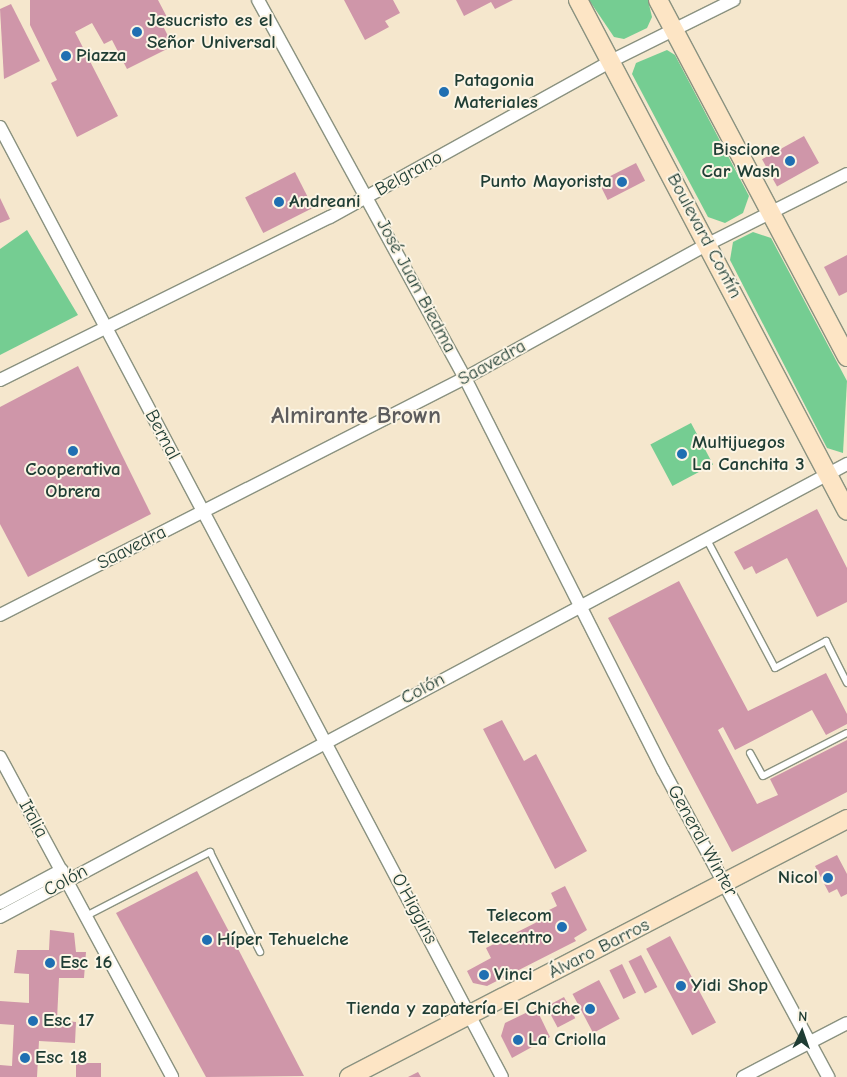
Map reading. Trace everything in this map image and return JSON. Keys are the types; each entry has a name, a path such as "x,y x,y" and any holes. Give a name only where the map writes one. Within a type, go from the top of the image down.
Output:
{"main road":[{"name":"Boulevard Contín","path":"578,0 847,511"},
{"path":"658,0 847,357"},
{"name":"Álvaro Barros","path":"349,1077 726,884 847,819"}],"street":[{"name":"José Juan Biedma","path":"258,0 465,378 579,604"},
{"name":"Belgrano","path":"0,380 104,326 368,198 610,61 734,0"},
{"name":"Bernal","path":"0,127 324,742"},
{"name":"Saavedra","path":"0,615 465,378 708,244 847,174"},
{"name":"Colón","path":"0,904 64,876 324,742 705,537 847,464"},
{"name":"General Winter","path":"579,604 828,1077"},
{"name":"O'Higgins","path":"324,742 502,1077"},
{"name":"Italia","path":"0,756 172,1077"},
{"name":"Colón","path":"0,917 64,876"},
{"path":"743,1077 847,1023"}],"lane":[{"path":"705,537 775,668 826,641 847,683"},
{"path":"750,753 763,776 847,733"},
{"path":"86,916 210,852 260,952"}],"green space":[{"path":"589,0 648,0 652,17 647,28 624,39 614,37"},
{"path":"667,50 675,55 749,196 743,213 725,223 708,217 632,74 636,63"},
{"path":"27,230 78,315 0,355 0,249"},
{"path":"753,232 771,238 847,381 843,453 827,448 730,260 733,242"},
{"name":"Multijuegos La Canchita 3","path":"691,423 713,464 672,486 650,445"}],"building":[{"path":"30,0 158,0 169,21 162,24 173,46 127,69 112,40 104,44 92,23 75,32 118,116 77,137 51,83 57,80 30,25"},
{"path":"344,0 393,0 400,13 385,21 389,27 365,40"},
{"path":"456,0 513,0 495,9 491,2 464,16"},
{"path":"11,4 40,61 4,79 0,9"},
{"name":"Biscione Car Wash","path":"804,136 819,163 777,186 762,159"},
{"name":"Punto Mayorista","path":"636,163 645,181 608,200 599,182"},
{"name":"Andreani","path":"295,172 313,208 263,233 245,197"},
{"path":"0,198 10,219 0,223"},
{"path":"847,255 847,292 839,296 824,267"},
{"name":"Cooperativa Obrera","path":"78,366 151,514 28,577 0,524 0,407"},
{"path":"817,509 847,568 847,602 817,617 787,558 756,574 752,566 744,570 734,552"},
{"path":"679,581 748,711 826,673 847,714 847,724 826,735 812,710 735,750 723,727 718,730 757,804 778,795 770,779 847,740 847,792 732,852 608,618"},
{"path":"502,720 524,761 536,754 587,851 555,869 483,729"},
{"path":"837,855 847,874 847,894 841,897 837,889 829,893 815,866"},
{"name":"Híper Tehuelche","path":"197,871 304,1076 206,1077 116,913"},
{"path":"565,886 587,930 574,938 576,941 487,986 473,983 467,971 491,958 486,948 549,916 547,911 557,906 551,893"},
{"path":"50,930 74,933 76,952 86,952 84,978 59,978 57,1020 76,1022 75,1043 39,1041 37,1077 0,1077 0,1065 12,1066 14,1025 0,1024 0,1001 29,1003 29,974 14,973 17,950 49,950"},
{"name":"Yidi Shop","path":"670,936 716,1023 692,1035 646,949"},
{"path":"641,955 657,987 645,993 629,961"},
{"path":"622,964 636,993 623,999 609,970"},
{"name":"Tienda y zapatería El Chiche","path":"599,980 620,1019 593,1033 573,994"},
{"path":"564,997 575,1018 558,1028 546,1006"},
{"path":"536,1008 550,1037 512,1058 501,1036 505,1023"},
{"path":"76,1063 101,1063 101,1077 76,1077"},
{"path":"418,1072 421,1077 408,1077"}],"place":[{"name":"Jesucristo es el Señor Universal","path":"137,32"},
{"name":"Piazza","path":"66,56"},
{"name":"Patagonia Materiales","path":"444,92"},
{"name":"Biscione Car Wash","path":"790,161"},
{"name":"Punto Mayorista","path":"622,182"},
{"name":"Andreani","path":"279,202"},
{"name":"Cooperativa Obrera","path":"73,451"},
{"name":"Multijuegos La Canchita 3","path":"682,454"},
{"name":"Nicol","path":"828,878"},
{"name":"Telecom Telecentro","path":"562,927"},
{"name":"Híper Tehuelche","path":"207,940"},
{"name":"Esc 16","path":"50,963"},
{"name":"Vinci","path":"484,975"},
{"name":"Yidi Shop","path":"681,986"},
{"name":"Tienda y zapatería El Chiche","path":"590,1009"},
{"name":"Esc 17","path":"33,1021"},
{"name":"La Criolla","path":"518,1040"},
{"name":"Esc 18","path":"25,1058"}],"district":[{"name":"Almirante Brown","path":"356,416"}]}
